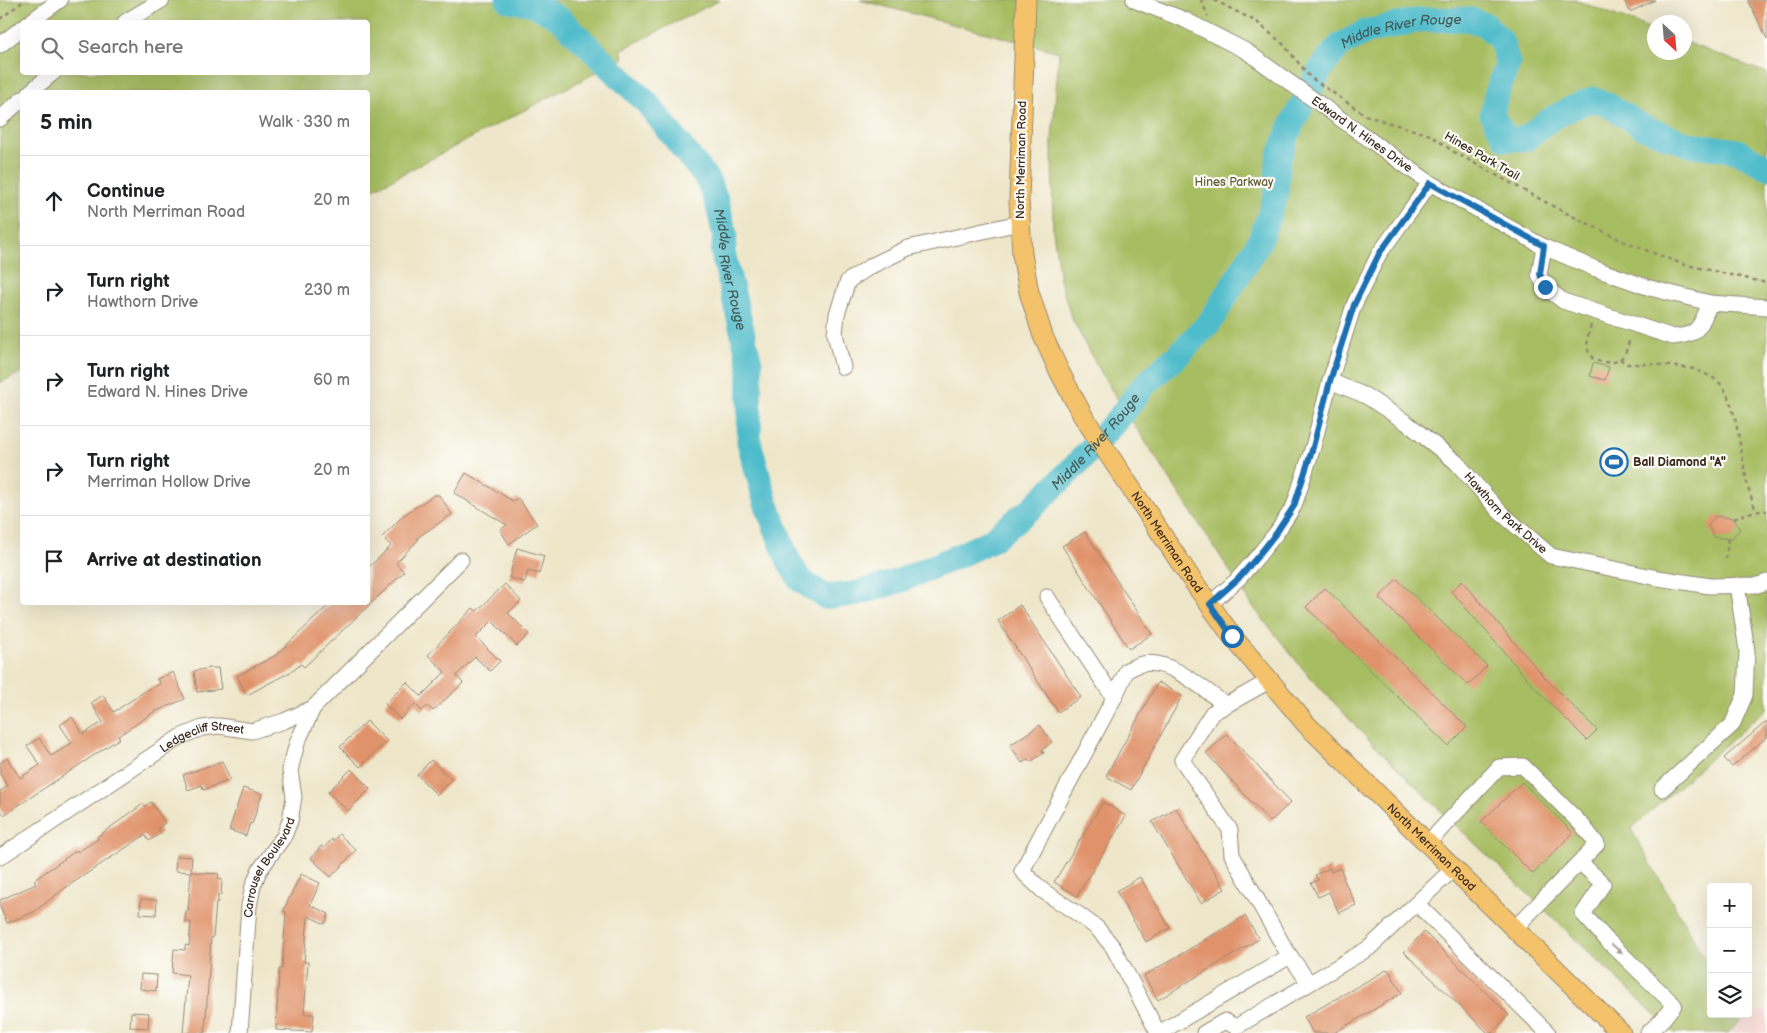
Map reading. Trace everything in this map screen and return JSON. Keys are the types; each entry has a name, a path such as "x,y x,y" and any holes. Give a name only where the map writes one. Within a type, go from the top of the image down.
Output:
{"main road":[{"name":"North Merriman Road","path":"1026,2 1019,223 1022,254 1035,314 1059,371 1084,416 1232,636 1306,724 1621,1033"}],"street":[{"path":"33,20 60,0"},
{"path":"127,20 139,5 162,0"},
{"name":"Edward N. Hines Drive","path":"1134,0 1185,20 1246,51 1430,183 1544,246 1596,269 1650,288 1710,303 1767,307"},
{"path":"0,45 20,30"},
{"path":"32,90 50,75"},
{"path":"0,119 20,101"},
{"path":"1210,604 1238,579 1258,556 1294,506 1354,305 1379,254 1430,183"},
{"path":"843,367 835,334 837,314 848,281 871,266 908,248 1019,223"},
{"path":"1544,246 1540,274 1545,287 1564,301 1673,337 1686,336 1699,328 1710,303"},
{"name":"Hawthorn Park Drive","path":"1330,381 1366,396 1407,423 1456,462 1500,512 1551,556 1658,578 1710,586 1758,585 1767,582"},
{"name":"Ledgecliff Street","path":"0,857 180,737 194,730 218,726 252,731 284,721 313,708 461,560"},
{"path":"1662,789 1732,725 1746,695 1747,651 1737,586"},
{"path":"1047,598 1114,698"},
{"path":"1226,705 1177,671 1163,665 1143,664 1127,670 1022,871 1043,891 1097,928 1113,947 1158,1033 1290,956"},
{"path":"1269,681 1212,713 1182,760 1230,830 1232,855 1290,956 1309,983"},
{"name":"Carrousel Boulevard","path":"240,1033 249,906 253,886 262,866 284,836 290,821 294,796 290,770 297,743 313,708"},
{"path":"1427,844 1499,767 1523,766 1583,826 1597,844 1514,929"},
{"path":"1580,862 1603,884 1583,914 1674,1005 1648,1033"},
{"path":"1204,1033 1224,1021 1236,1027 1369,948 1453,870"},
{"path":"1417,904 1548,1033"}],"path":[{"path":"0,19 25,0"},
{"name":"Hines Park Trail","path":"1214,0 1257,22 1283,44 1310,77 1367,116 1430,135 1454,152 1560,210 1625,242 1682,264 1767,283"},
{"path":"1591,325 1587,338 1587,347 1592,358 1601,362 1612,363 1620,359 1626,353 1631,336"},
{"path":"1620,359 1627,364 1653,364 1694,369 1712,377 1723,386 1736,422 1748,488 1756,511"},
{"path":"1734,520 1743,514 1767,511"},
{"path":"1726,559 1728,538"}],"shaded area":[{"path":"1767,1009 1767,1033 1728,1033 1740,1021 1752,1018 1752,1016"}],"green space":[{"path":"0,0 720,0 621,50 624,58 370,191 370,90 20,90 20,373 0,383"},
{"name":"Hines Parkway","path":"860,0 1575,0 1647,27 1647,60 1692,60 1692,45 1767,73 1767,708 1631,829 1707,963 1707,1018 1738,1018 1740,1021 1728,1033 1674,1033 1365,736 1302,668 1254,608 1111,389 1071,317 1060,280 1053,231 1052,140 1059,52"}],"building":[{"path":"1624,0 1655,0 1630,12"},
{"path":"1748,0 1767,0 1767,39"},
{"path":"1593,363 1609,367 1605,380 1590,376"},
{"path":"466,473 513,501 518,498 537,524 509,544 500,530 507,525 454,493"},
{"path":"434,495 439,495 452,514 417,538 418,540 396,563 404,572 370,604 370,566 391,546 382,537 404,515"},
{"path":"1715,516 1733,518 1740,529 1731,539 1714,537 1708,526"},
{"path":"1085,532 1152,634 1129,649 1062,546"},
{"path":"517,548 544,556 539,574 528,571 525,582 509,578"},
{"path":"1397,579 1487,666 1468,685 1379,598"},
{"path":"1462,581 1546,679 1597,730 1587,740 1536,689 1451,591"},
{"path":"505,584 521,601 508,613 529,634 517,646 492,621 476,637 500,661 490,671 475,657 456,676 463,683 433,711 427,706 422,711 415,704 400,719 385,704 407,682 421,696 445,672 428,655 473,608 477,611"},
{"path":"1325,588 1467,727 1448,746 1306,607"},
{"path":"329,605 369,605 304,667 301,664 294,670 247,695 237,676 276,655"},
{"path":"1020,605 1081,697 1058,712 998,621"},
{"path":"218,668 221,689 197,692 194,671"},
{"path":"173,672 185,699 154,712 118,736 120,738 4,815 0,809 0,791 8,786 0,774 0,763 7,758 20,778 40,765 27,746 39,738 51,756 72,743 60,725 72,717 83,734 103,722 91,703 103,695 114,712 148,689 160,684 157,679"},
{"path":"1158,682 1182,696 1131,790 1106,776"},
{"path":"367,721 387,741 360,767 340,747"},
{"path":"1767,721 1767,737 1732,767 1724,758"},
{"path":"1040,725 1052,742 1042,750 1044,753 1030,762 1028,759 1022,763 1010,745"},
{"path":"1227,734 1291,802 1270,822 1206,753"},
{"path":"431,760 452,780 437,795 417,775"},
{"path":"222,761 230,780 203,790 202,785 188,790 183,775"},
{"path":"351,769 370,789 348,811 328,792"},
{"path":"1522,782 1573,833 1533,874 1481,822"},
{"path":"243,788 262,794 246,836 229,830"},
{"path":"151,802 165,823 158,828 161,833 149,841 145,835 65,888 34,912 7,923 0,907 0,900 36,884 34,880 77,850 78,852 98,839 97,837 143,804 145,806"},
{"path":"1103,802 1126,816 1077,896 1054,882"},
{"path":"1176,808 1225,889 1201,903 1152,822"},
{"path":"339,834 356,850 331,877 311,858 321,846 324,848"},
{"path":"176,856 192,857 191,872 175,871"},
{"path":"1330,868 1331,872 1340,868 1356,905 1339,913 1329,892 1318,897 1311,883 1318,880 1315,875"},
{"path":"191,872 219,874 218,879 222,879 221,895 218,895 218,902 216,902 213,938 211,938 205,1033 183,1033 188,975 172,973 174,949 185,950 185,945 189,946 191,922 185,922 186,911 188,911"},
{"path":"301,874 320,883 310,905 329,914 325,924 308,916 304,962 308,962 304,1014 314,1014 312,1032 276,1030 279,969 282,969 286,912 283,911"},
{"path":"1140,877 1170,928 1146,942 1116,891"},
{"path":"141,899 157,900 156,915 140,914"},
{"path":"1245,916 1259,939 1158,1000 1144,976"},
{"path":"1424,932 1509,1015 1492,1033 1488,1033 1404,952"},
{"path":"1388,969 1402,993 1334,1033 1313,1033 1304,1017"},
{"path":"141,974 157,975 156,991 140,989"},
{"path":"131,1012 149,1013 148,1028 130,1027"}],"waterway":[{"name":"Middle River Rouge","path":"508,0 533,4 561,20 647,103 707,179 717,202 725,235 723,253 750,363 749,442 765,500 788,560 800,580 826,597 854,594 899,581 990,541 1033,507 1076,465 1123,413 1144,385 1178,355 1210,322 1259,242 1276,196 1278,160 1291,126 1320,70 1339,46 1365,32 1419,20 1468,19 1486,25 1501,41 1508,63 1496,95 1492,115 1506,139 1526,139 1557,116 1593,99 1608,105 1643,127 1687,144 1737,151 1767,167"}],"place":[{"name":"Ball Diamond \"A\"","path":"1614,462"}],"route":[{"path":"1232,636 1210,604 1238,579 1258,556 1294,506 1354,305 1379,254 1402,219 1430,183 1544,246 1540,274 1545,287"}]}
